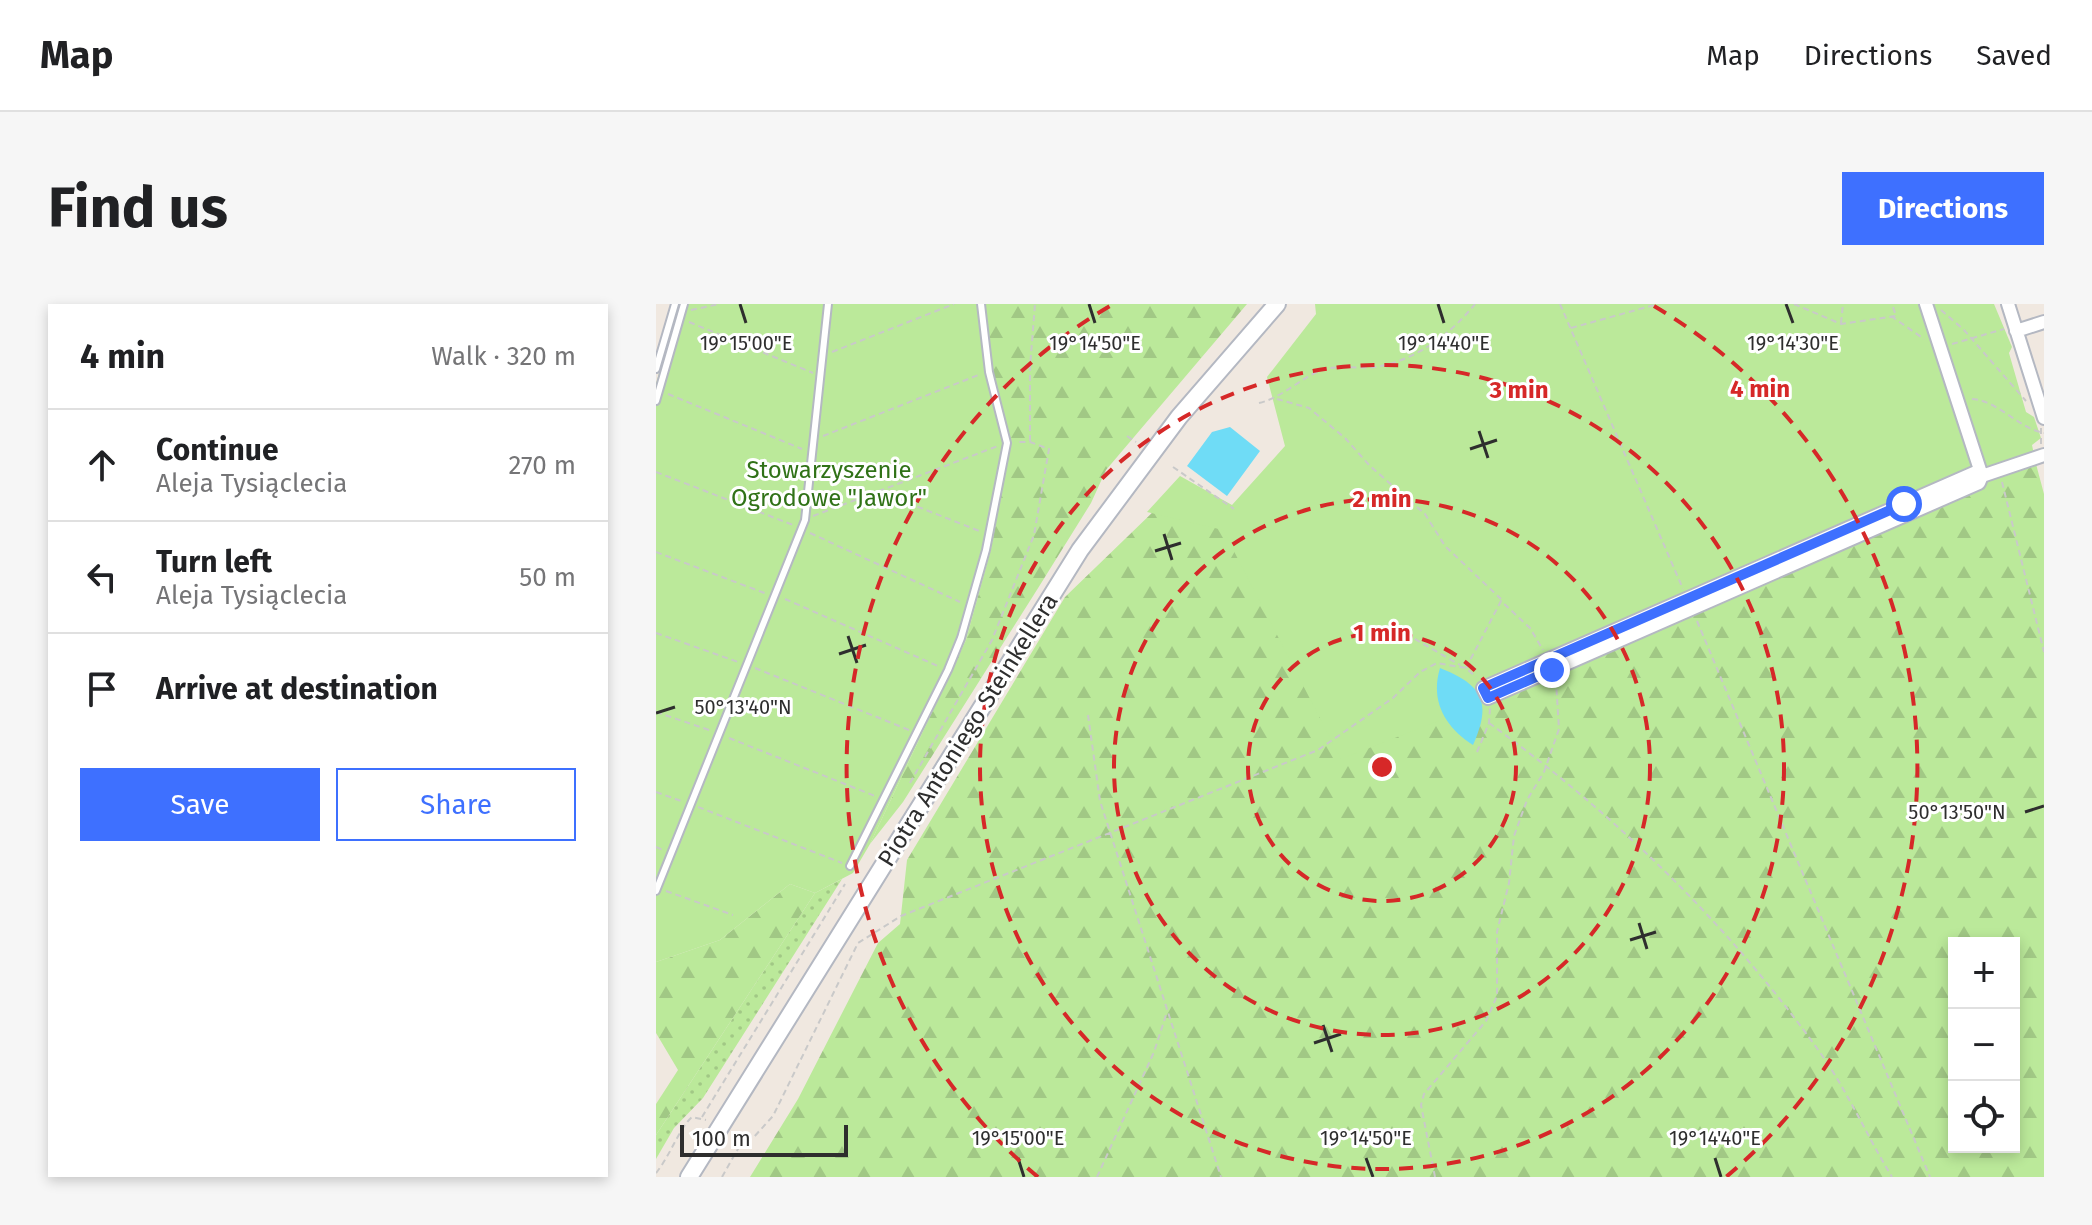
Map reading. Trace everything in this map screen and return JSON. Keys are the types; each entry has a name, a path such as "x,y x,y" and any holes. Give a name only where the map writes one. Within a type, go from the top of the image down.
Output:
{"street":[{"name":"Piotra Antoniego Steinkellera","path":"689,1177 1080,550 1179,417 1277,304"},
{"path":"1485,693 1979,483 1982,476 1926,304"},
{"path":"2008,304 2042,421"},
{"path":"2016,329 2044,322"},
{"path":"1982,476 2041,450"}],"lane":[{"path":"656,369 675,304"},
{"path":"656,401 684,304"},
{"path":"656,890 805,520 828,304"},
{"path":"850,866 948,670 971,607 989,535 1007,443 989,372 981,304"}],"path":[{"path":"681,316 719,304"},
{"path":"824,356 954,304"},
{"path":"1030,442 1030,367 1035,304"},
{"path":"1259,403 1277,399 1324,369 1374,367 1414,355 1451,329 1475,304"},
{"path":"1560,304 1690,604 1930,1177"},
{"path":"1571,328 1658,304"},
{"path":"1794,304 1841,324 1896,316 1892,304"},
{"path":"1841,324 1843,304"},
{"path":"1934,304 1971,338 2026,401"},
{"path":"681,316 821,376"},
{"path":"1891,316 1914,335 1942,347 2016,329"},
{"path":"815,439 989,372"},
{"path":"659,390 813,454"},
{"path":"2025,390 2029,411"},
{"path":"1277,399 1309,408 1345,438 1370,466 1425,514 1445,546 1479,582 1497,593 1501,601"},
{"path":"1958,399 1982,400 2026,428 2043,433"},
{"path":"2041,450 2042,421"},
{"path":"1127,436 1136,442"},
{"path":"805,520 1007,443 1030,442 1049,449 1034,535 992,640 926,750 910,783"},
{"path":"1173,467 1234,509"},
{"path":"1999,470 2044,652"},
{"path":"656,472 802,529 971,607"},
{"path":"878,492 989,535"},
{"path":"656,552 775,596 948,670"},
{"path":"656,633 747,665 916,733"},
{"path":"1406,634 1466,668 1485,693 1489,723 1477,752"},
{"path":"736,1135 744,1139 753,1138 773,1116 858,943 901,916 1318,750 1437,663 1466,668"},
{"path":"656,712 885,800"},
{"path":"1088,715 1092,761 1110,834 1221,1177"},
{"path":"1489,723 1545,763 1636,841 1709,914 1820,1053 1892,1177"},
{"path":"1435,1177 1421,1105 1424,1094 1486,1021 1497,996 1497,932 1509,883 1514,836 1527,800 1544,772 1545,763"},
{"path":"656,792 850,866"},
{"path":"702,1117 845,884"},
{"path":"656,890 733,915"},
{"path":"1097,1177 1154,1052 1168,1010"},
{"path":"656,1173 675,1149 682,1125 692,1117 702,1117 711,1122"},
{"path":"722,1177 744,1139"}],"green space":[{"name":"Stowarzyszenie Ogrodowe \"Jawor\"","path":"678,304 985,304 992,375 1011,442 991,549 966,640 870,844 853,873 815,893 790,884 720,940 656,962 656,384"},
{"path":"985,304 1247,304 1106,470 1091,503 1040,585 903,802 870,844 966,640 991,549 1011,442 992,375"},
{"path":"1315,304 1994,304 2012,347 2009,353 2026,412 2034,417 2041,438 2032,445 2036,464 1492,700 1341,759 1223,530 1147,512 1180,476 1232,505 1285,446 1267,377 1316,314"},
{"path":"2036,464 2044,494 2044,1177 750,1177 798,1099 878,943 900,924 907,860 1065,597 1156,509 1981,486"},
{"path":"842,879 703,1098 674,1128 656,1159 656,1135 815,893"},
{"path":"790,884 815,893 656,1135 656,1104 678,1070 656,1033 656,962 720,940"}],"water":[{"path":"1230,427 1260,451 1227,496 1187,466 1212,432"},
{"path":"1440,668 1466,681 1480,697 1482,717 1473,745 1455,730 1442,712 1437,691"}],"route":[{"path":"1552,670 1488,698 1483,688 1904,504"}]}
